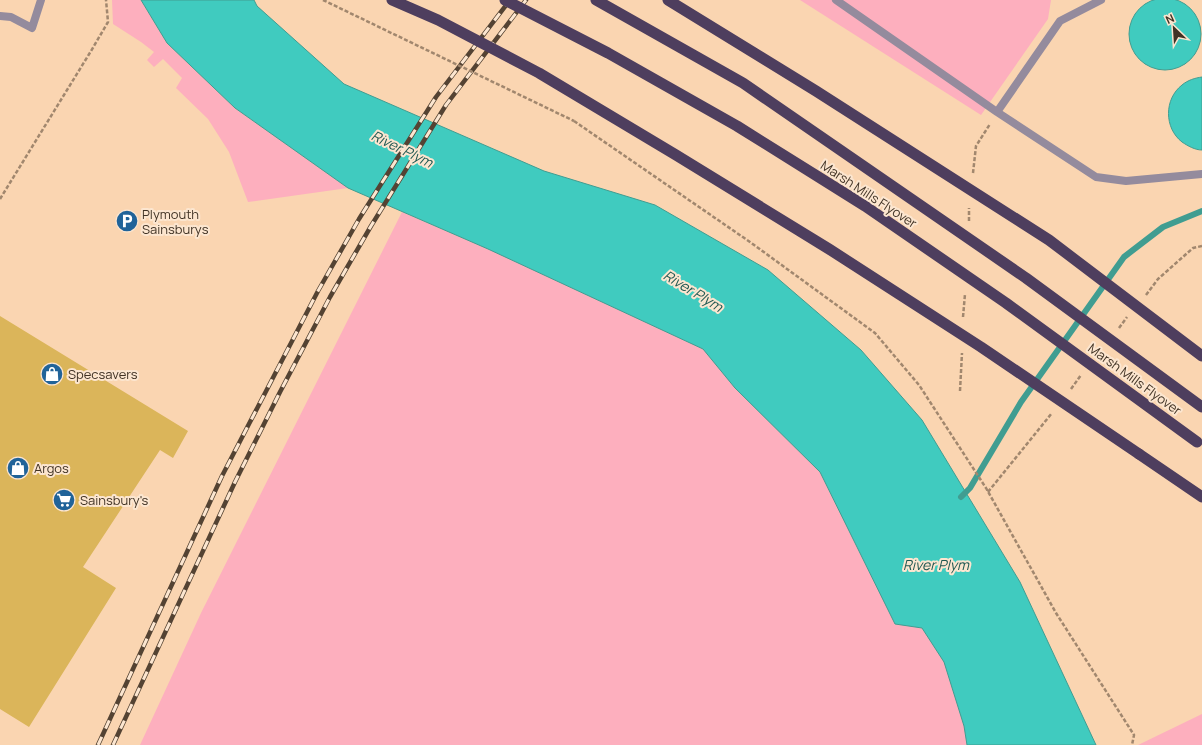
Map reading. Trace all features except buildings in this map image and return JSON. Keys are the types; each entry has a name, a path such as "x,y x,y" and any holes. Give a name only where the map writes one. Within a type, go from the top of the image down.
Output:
{"highway":[{"path":"392,0 438,20 539,73 676,155 829,249 974,342 1202,497"},
{"name":"Marsh Mills Flyover","path":"505,0 608,52 737,126 865,206 1006,303 1200,444"},
{"name":"Marsh Mills Flyover","path":"596,0 742,83 1026,278 1202,407"},
{"path":"668,0 822,95 1049,240 1202,356"}],"lane":[{"path":"0,16 10,17 32,28 41,0"},
{"path":"836,0 997,112 1096,177 1126,182 1202,174"},
{"path":"997,112 1060,21 1101,0"}],"path":[{"path":"0,199 92,51 108,22 106,0"},
{"path":"323,0 574,121 750,242 875,333 919,385 986,488 1056,613 1134,735 1132,745"}],"shaded area":[{"path":"112,0 141,0 167,43 235,108 348,188 248,202 229,152 208,119 176,88 182,78 163,59 154,67 147,60 154,52 113,24"},
{"path":"800,0 1051,0 1048,19 981,115"},
{"path":"402,212 488,249 656,304 883,488 989,745 140,745 201,613"},
{"path":"1202,714 1202,745 1138,745"}],"water":[{"path":"1158,-2 1172,-2 1179,0 1191,8 1199,20 1201,34 1199,48 1191,60 1179,68 1172,70 1158,70 1151,68 1139,60 1131,48 1129,41 1129,27 1131,20 1139,8 1151,0"},
{"name":"River Plym","path":"141,0 254,0 257,6 344,84 544,171 655,205 768,270 861,350 922,420 1020,582 1096,745 967,745 964,726 944,662 922,628 895,624 820,472 735,388 703,349 488,249 348,188 235,108 167,43"},
{"path":"1202,77 1202,150 1189,146 1176,136 1169,122 1168,114 1169,105 1176,91 1187,82"}],"waterway":[{"path":"961,497 970,488 1021,402 1124,257 1163,227 1202,211"}],"railway":[{"path":"98,745 222,476 318,291 359,219 436,97 510,0"},
{"path":"113,745 235,482 330,297 371,226 446,105 526,0"}],"place":[{"name":"Plymouth Sainsburys","path":"127,221"},
{"name":"Specsavers","path":"52,374"},
{"name":"Argos","path":"18,468"},
{"name":"Sainsbury's","path":"64,500"}]}
